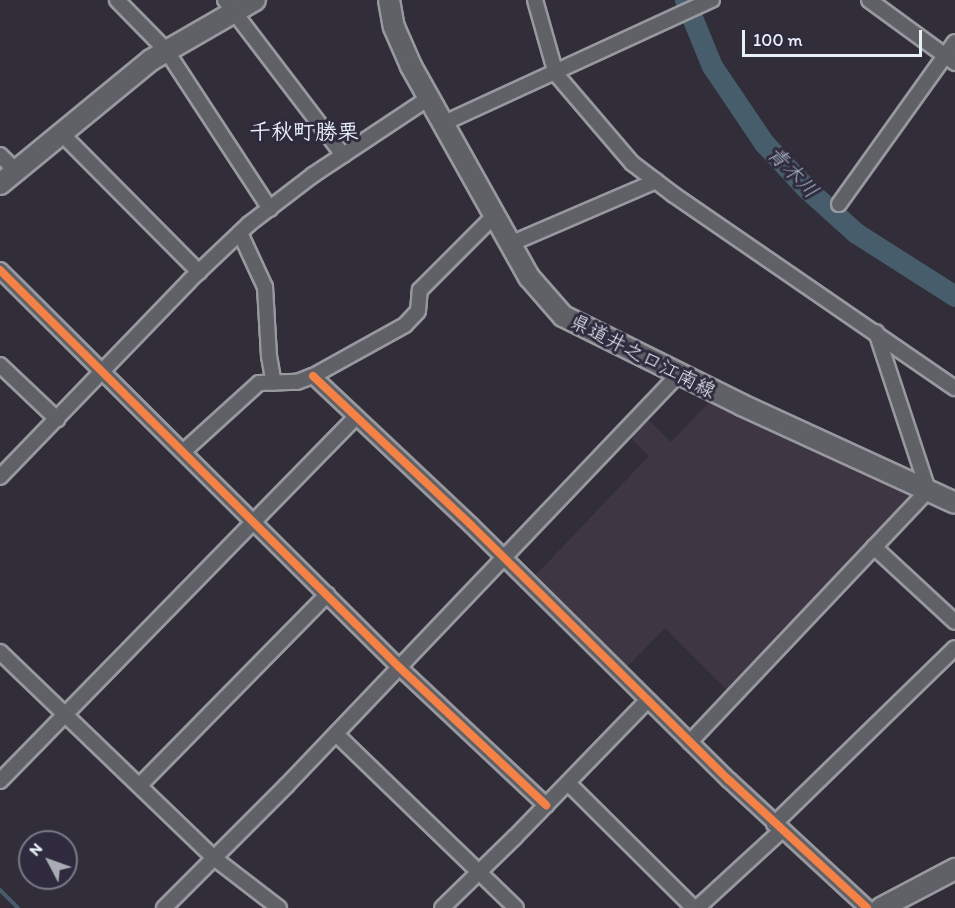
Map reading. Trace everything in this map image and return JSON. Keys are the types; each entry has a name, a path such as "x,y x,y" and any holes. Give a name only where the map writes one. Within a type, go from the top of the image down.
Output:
{"main road":[{"path":"0,184 166,50 230,6 255,0"},
{"name":"県道井之口江南線","path":"389,0 400,45 429,98 529,278 563,316 680,374 955,503"},
{"path":"881,908 955,869"}],"street":[{"path":"117,0 166,50 270,209"},
{"path":"535,0 556,74 632,163 955,388"},
{"path":"444,123 556,74 712,0"},
{"path":"869,0 950,59"},
{"path":"230,6 343,155"},
{"path":"839,204 950,59 955,42"},
{"path":"0,477 199,272 240,233 343,155 429,98"},
{"path":"61,133 199,272"},
{"path":"0,155 16,171"},
{"path":"510,244 656,181"},
{"path":"184,451 259,383 297,382 313,376 405,326 418,311 420,290 494,216"},
{"path":"240,233 265,287 269,356 274,382"},
{"path":"0,270 399,667 546,805"},
{"path":"690,742 928,490 876,332"},
{"path":"0,365 57,419"},
{"path":"164,908 505,560 680,374"},
{"path":"313,376 778,827 867,908"},
{"path":"0,781 62,714 356,417"},
{"path":"874,547 955,622"},
{"path":"140,785 327,595"},
{"path":"568,783 696,908 955,648"},
{"path":"0,652 214,858 279,908"},
{"path":"442,908 647,701"},
{"path":"336,734 516,908"}],"shaded area":[{"path":"714,397 918,492 729,692 665,628 626,668 532,579 649,456 627,434 644,416 671,442"}],"waterway":[{"name":"青木川","path":"685,0 712,66 764,143 807,189 856,233 955,296"},
{"path":"0,890 18,908"}],"cycle path":[{"path":"0,270 399,667 546,805"},
{"path":"313,376 471,525 729,780 867,908"}],"district":[{"name":"千秋町勝栗","path":"304,132"}]}
